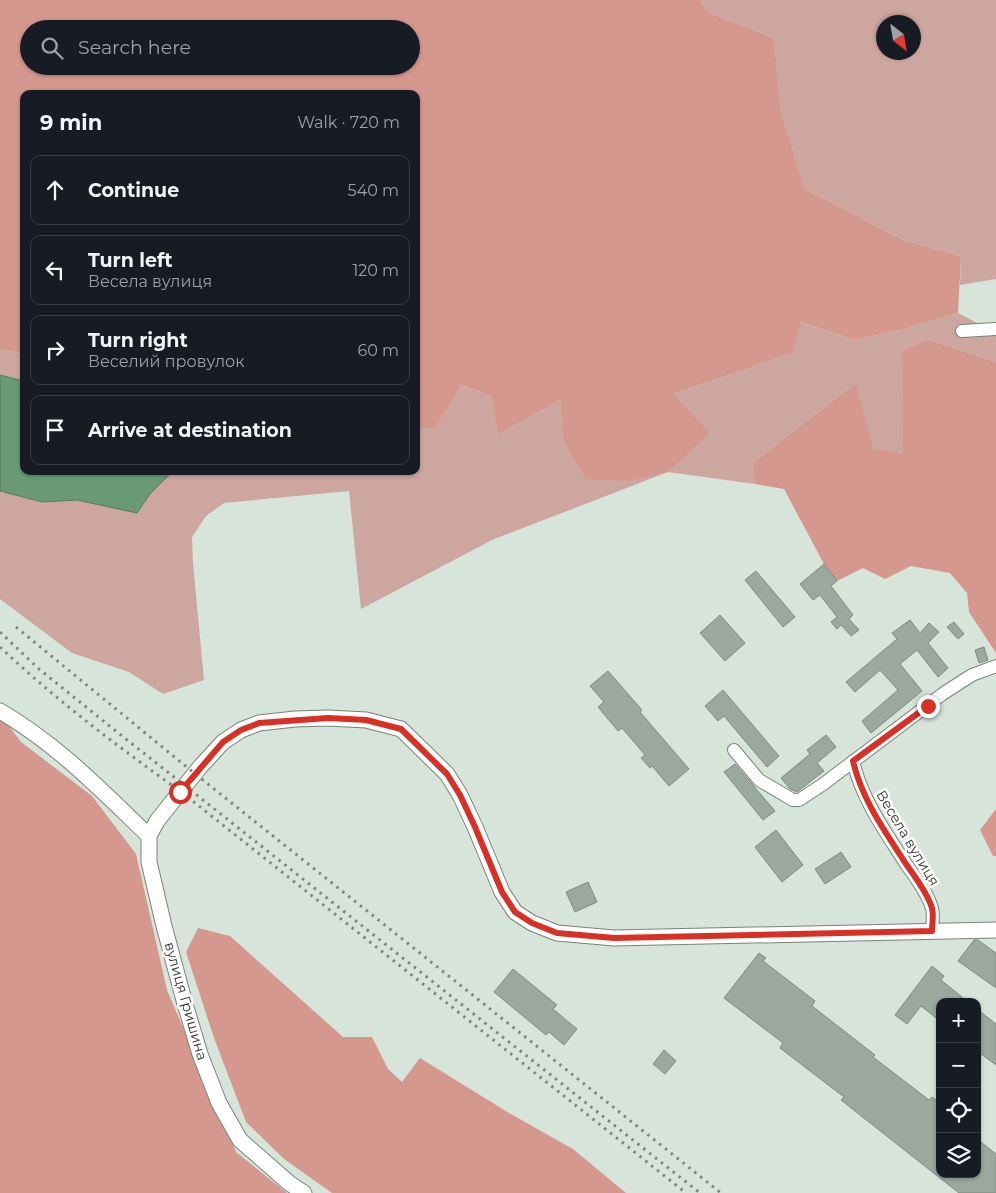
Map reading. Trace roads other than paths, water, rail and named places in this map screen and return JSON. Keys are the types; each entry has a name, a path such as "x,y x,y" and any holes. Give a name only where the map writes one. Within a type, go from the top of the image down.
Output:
{"street":[{"path":"962,331 996,329"},
{"path":"734,750 759,780 794,800 799,800 944,693 972,675 992,668"},
{"path":"0,711 28,727 76,765 149,836 168,806 185,785 223,742 241,730 259,723 328,718 366,720 401,729 447,774 467,811 502,892 515,912 532,923 557,933 614,938 996,930"},
{"name":"Весела вулиця","path":"853,761 857,778 866,800 920,885 932,908 932,931"},
{"name":"вулиця Гришина","path":"149,836 149,862 166,935 200,1054 219,1103 240,1140 304,1193"}],"railway":[{"path":"16,627 194,773 721,1193"},
{"path":"0,632 39,669 112,728 700,1193"},
{"path":"0,647 87,722 180,791 686,1193"}]}
